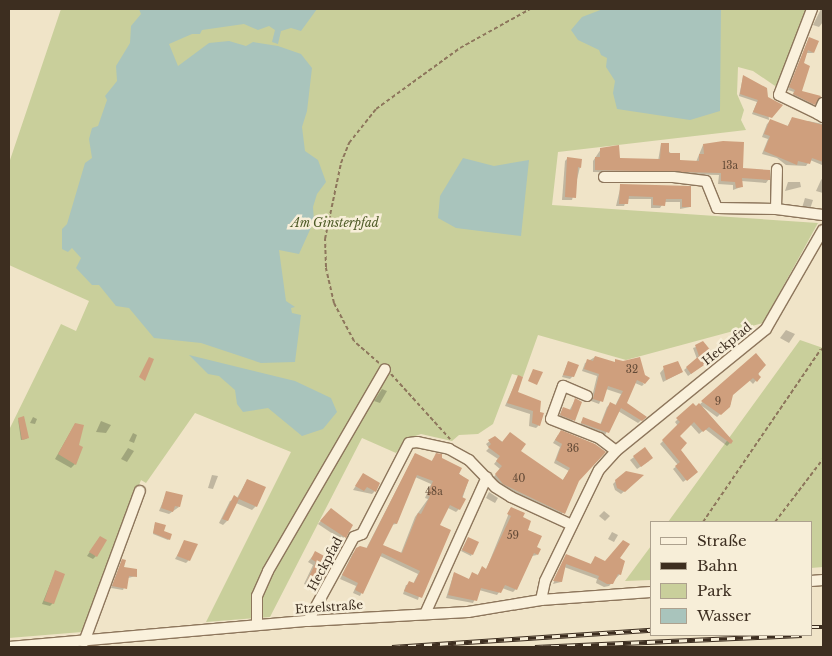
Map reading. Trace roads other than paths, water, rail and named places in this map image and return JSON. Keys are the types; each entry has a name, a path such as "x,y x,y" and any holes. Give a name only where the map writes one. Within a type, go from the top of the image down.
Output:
{"street":[{"path":"812,9 779,95 821,115 823,103"},
{"path":"776,209 777,169"},
{"path":"604,177 673,177 706,181 717,208 776,209 823,215"},
{"name":"Heckpfad","path":"541,600 545,581 599,470 616,451 766,329 823,230"},
{"path":"257,625 257,596 268,571 385,369"},
{"path":"587,396 563,386 551,419 599,438 616,451"},
{"name":"Heckpfad","path":"308,621 354,537 362,534 409,443 417,442 449,449 469,460 511,497 572,525"},
{"path":"425,614 487,477"},
{"path":"84,642 140,491"},
{"name":"Etzelstraße","path":"9,647 84,642 308,621 468,612 541,600 650,592"}],"water":[{"path":"139,9 317,9 301,31 291,28 281,31 278,44 272,42 275,30 269,26 258,30 244,24 202,30 200,34 192,34 169,44 178,66 209,43 229,41 246,46 253,42 278,46 301,54 312,68 307,111 302,127 305,151 318,160 326,182 317,194 313,207 314,221 299,254 279,250 286,301 295,307 291,308 292,313 301,315 295,362 261,363 201,343 154,338 129,308 116,306 99,285 92,285 76,268 81,258 72,248 68,252 62,249 62,229 67,224 85,163 92,158 89,139 92,128 98,126 107,100 105,96 117,81 116,66 130,43 131,26 141,14"},
{"path":"603,9 721,9 720,111 690,120 617,109 613,93 615,81 606,67 607,58 601,55 599,50 578,40 571,30 582,17"},
{"path":"463,158 494,166 529,160 521,236 456,228 438,218 440,196"},
{"path":"189,355 295,381 331,398 337,412 323,429 302,436 268,408 243,412 237,404 235,390 219,376 208,374"}],"railway":[{"path":"812,627 823,627"},
{"path":"392,647 650,630"},
{"path":"535,647 780,636"}],"park label":[{"name":"Am Ginsterpfad","path":"335,223"}]}
